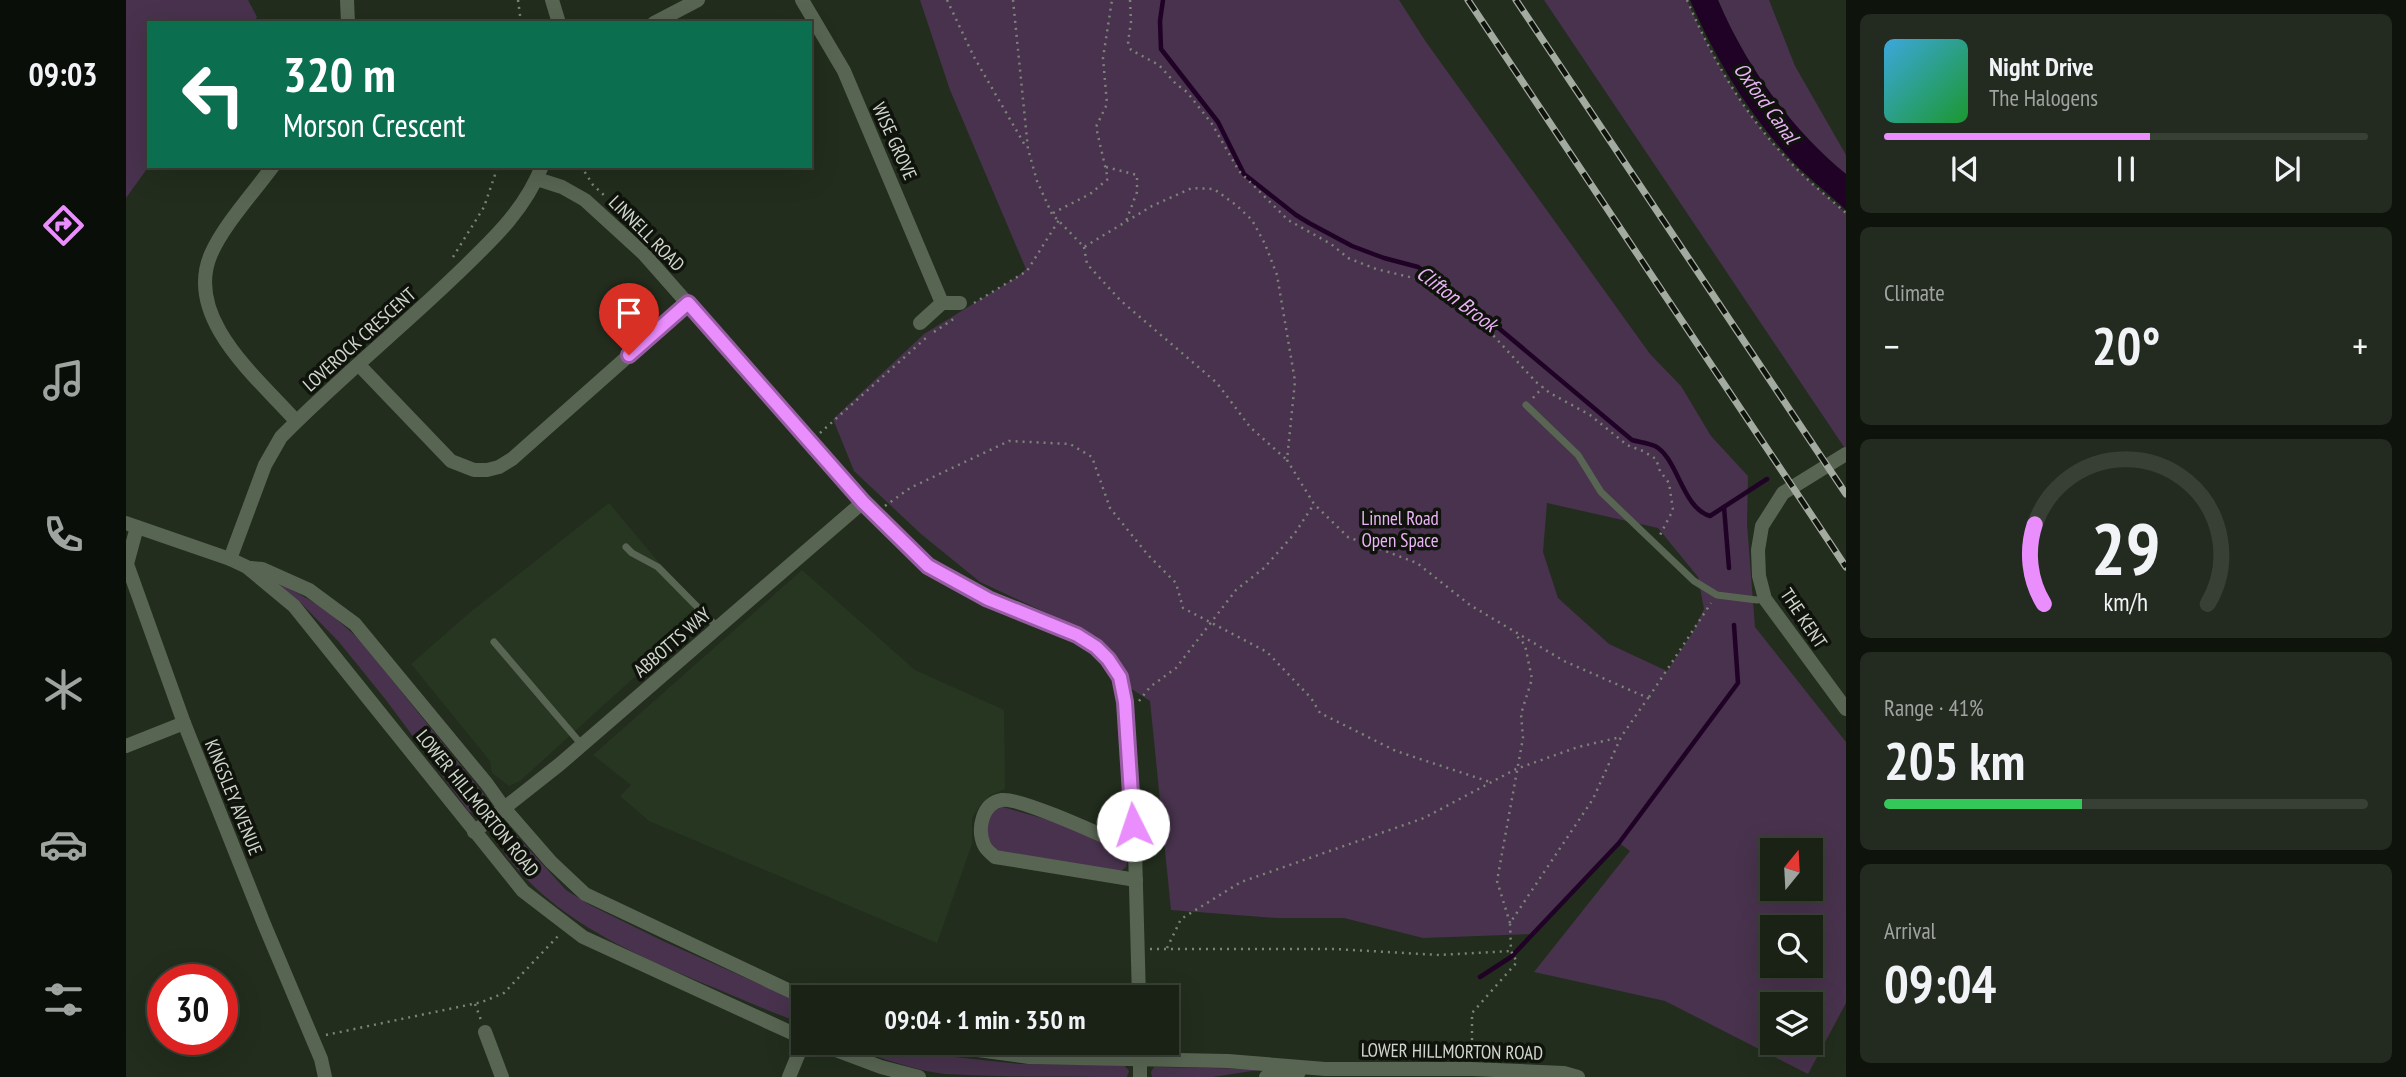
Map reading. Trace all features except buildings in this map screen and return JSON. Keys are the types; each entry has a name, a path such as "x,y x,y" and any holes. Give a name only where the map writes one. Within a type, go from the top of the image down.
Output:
{"street":[{"path":"347,0 348,21"},
{"path":"552,0 558,21"},
{"path":"658,21 698,0"},
{"name":"WISE GROVE","path":"803,0 844,71 942,303"},
{"path":"272,168 219,239 210,256 205,286 211,317 223,340 296,421"},
{"name":"LOVEROCK CRESCENT","path":"230,559 265,465 282,437 296,421 503,230 521,208 539,173"},
{"name":"LINNELL ROAD","path":"539,173 585,200 644,254 863,502 928,566 988,599 1077,635 1096,647 1108,659 1120,677 1125,702 1135,850 1139,985"},
{"path":"359,365 450,461 474,470 487,470 512,459 688,303"},
{"path":"920,323 942,303 960,303"},
{"name":"THE KENT","path":"1846,454 1783,493 1762,526 1758,550 1759,576 1765,599 1846,709"},
{"name":"ABBOTTS WAY","path":"474,832 585,742 863,502"},
{"name":"LOWER HILLMORTON ROAD","path":"132,525 247,567 294,606 523,891 583,937 791,1032"},
{"name":"KINGSLEY AVENUE","path":"132,525 127,565 184,723 321,1059 325,1077"},
{"name":"LOWER HILLMORTON ROAD","path":"247,567 262,569 309,590 355,624 504,808 551,862 585,894 791,991"},
{"path":"126,746 184,723"},
{"path":"1135,850 1037,809 1011,801 1001,800 985,811 980,826 984,848 995,857 1136,880"},
{"path":"485,1032 502,1077"},
{"path":"789,1077 798,1055"},
{"path":"848,1055 919,1077"},
{"name":"LOWER HILLMORTON ROAD","path":"1014,1055 1228,1061 1325,1069 1472,1069 1564,1073 1578,1077"},
{"path":"1140,1055 1140,1077"},
{"name":"LOWER HILLMORTON ROAD","path":"1266,1077 1325,1069"}],"lane":[{"path":"1525,405 1578,455 1601,492 1694,581 1717,595 1765,599"},
{"path":"626,547 658,567 718,628"},
{"path":"494,642 585,742"}],"path":[{"path":"518,0 522,21"},
{"path":"947,0 974,57 1028,149"},
{"path":"1013,0 1028,149 1037,181 1052,214 1084,247 1087,264 1120,300 1217,383 1250,427 1287,460 1314,504 1348,537 1417,563 1470,605 1511,630 1564,660 1648,698"},
{"path":"1052,214 1090,194 1108,179 1096,127 1107,104 1103,58 1112,0"},
{"path":"1130,0 1128,42 1131,50 1159,65 1187,92 1212,124 1239,171 1288,220 1331,244 1348,258 1376,269 1422,280 1492,334 1536,382 1550,393 1590,415 1627,445 1656,459 1660,471 1669,483 1673,510 1656,545"},
{"path":"1687,0 1702,36 1724,75 1758,125 1794,166 1846,213"},
{"path":"1106,167 1137,175 1137,192 1126,221"},
{"path":"450,261 484,207 497,168"},
{"path":"1084,247 1152,206 1192,188 1214,189 1252,220 1277,275 1295,381 1287,460"},
{"path":"960,303 977,302 1027,271 1059,219"},
{"path":"809,442 929,335 920,323"},
{"path":"874,513 910,488 1009,441 1070,444 1091,457 1110,508 1148,555 1176,583 1182,608 1267,652 1311,698 1320,713 1396,751 1490,782"},
{"path":"1125,702 1138,702 1150,687 1176,668 1236,590 1264,568 1295,533 1314,504"},
{"path":"1510,923 1593,799 1621,737 1717,595"},
{"path":"1472,1069 1472,1013 1517,962 1511,951 1510,923 1497,881 1523,738 1521,714 1532,679 1525,645 1511,630"},
{"path":"1167,948 1181,919 1241,881 1424,818 1516,769 1578,747 1621,737"},
{"path":"312,1038 493,998 504,993 568,925"},
{"path":"1138,950 1335,950 1439,956 1511,951"}],"shaded area":[{"path":"609,503 703,615 520,781 509,786 492,773 490,761 411,664 468,614"},
{"path":"802,570 915,670 1004,710 1005,789 989,796 972,818 972,844 937,943 649,821 620,796 631,785 593,755"}],"green space":[{"path":"126,0 248,0 257,17 254,21 147,21 148,168 126,198"},
{"name":"Linnel Road Open Space","path":"920,0 1399,0 1426,42 1650,354 1681,386 1711,436 1748,476 1747,524 1755,627 1846,742 1846,1003 1823,1046 1823,992 1760,992 1760,1049 1665,1001 1534,972 1630,851 1619,843 1532,934 1423,938 1344,918 1276,918 1171,910 1150,701 1130,688 1119,659 1096,636 980,582 921,534 854,471 833,419 924,334 1026,269 950,90","holes":["1547,503 1658,528 1698,577 1704,609 1693,632 1667,671 1609,644 1558,598 1543,552"]},
{"path":"1544,0 1687,0 1708,45 1746,109 1794,166 1846,213 1846,450"},
{"path":"1718,0 1769,0 1795,66 1846,155 1846,174 1806,137 1788,116 1742,49"},
{"path":"267,576 324,608 359,639 487,798 486,807 479,813 469,812 386,700 339,642 301,603"},
{"path":"1003,807 1052,821 1124,850 1128,858 1126,867 1121,871 997,851 987,840 988,815"},
{"path":"508,833 516,835 566,890 590,905 791,998 791,1019 635,953 572,917 544,896 519,871 503,849 501,839"},
{"path":"873,1055 942,1055 1020,1064 1124,1065 1129,1071 1127,1077 944,1074"},
{"path":"1771,1055 1818,1055 1808,1074"},
{"path":"1154,1067 1265,1069 1213,1077 1152,1077"}],"water":[{"name":"Oxford Canal","path":"1690,0 1718,0 1742,49 1788,116 1806,137 1846,174 1846,210 1794,163 1762,126 1722,65"}],"waterway":[{"name":"Clifton Brook","path":"1163,0 1160,21 1161,49 1218,122 1244,174 1309,223 1352,246 1418,267 1444,285 1632,440 1655,446 1663,452 1686,494 1701,511 1710,516 1767,479"},
{"path":"1724,507 1729,568"},
{"path":"1480,977 1511,957 1619,843 1738,683 1734,625"}],"railway":[{"path":"1468,0 1846,567"},
{"path":"1516,0 1846,494"}],"route":[{"path":"629,355 688,303 863,502 928,566 967,589 1077,635 1096,647 1120,677 1125,702 1133,825"}]}
